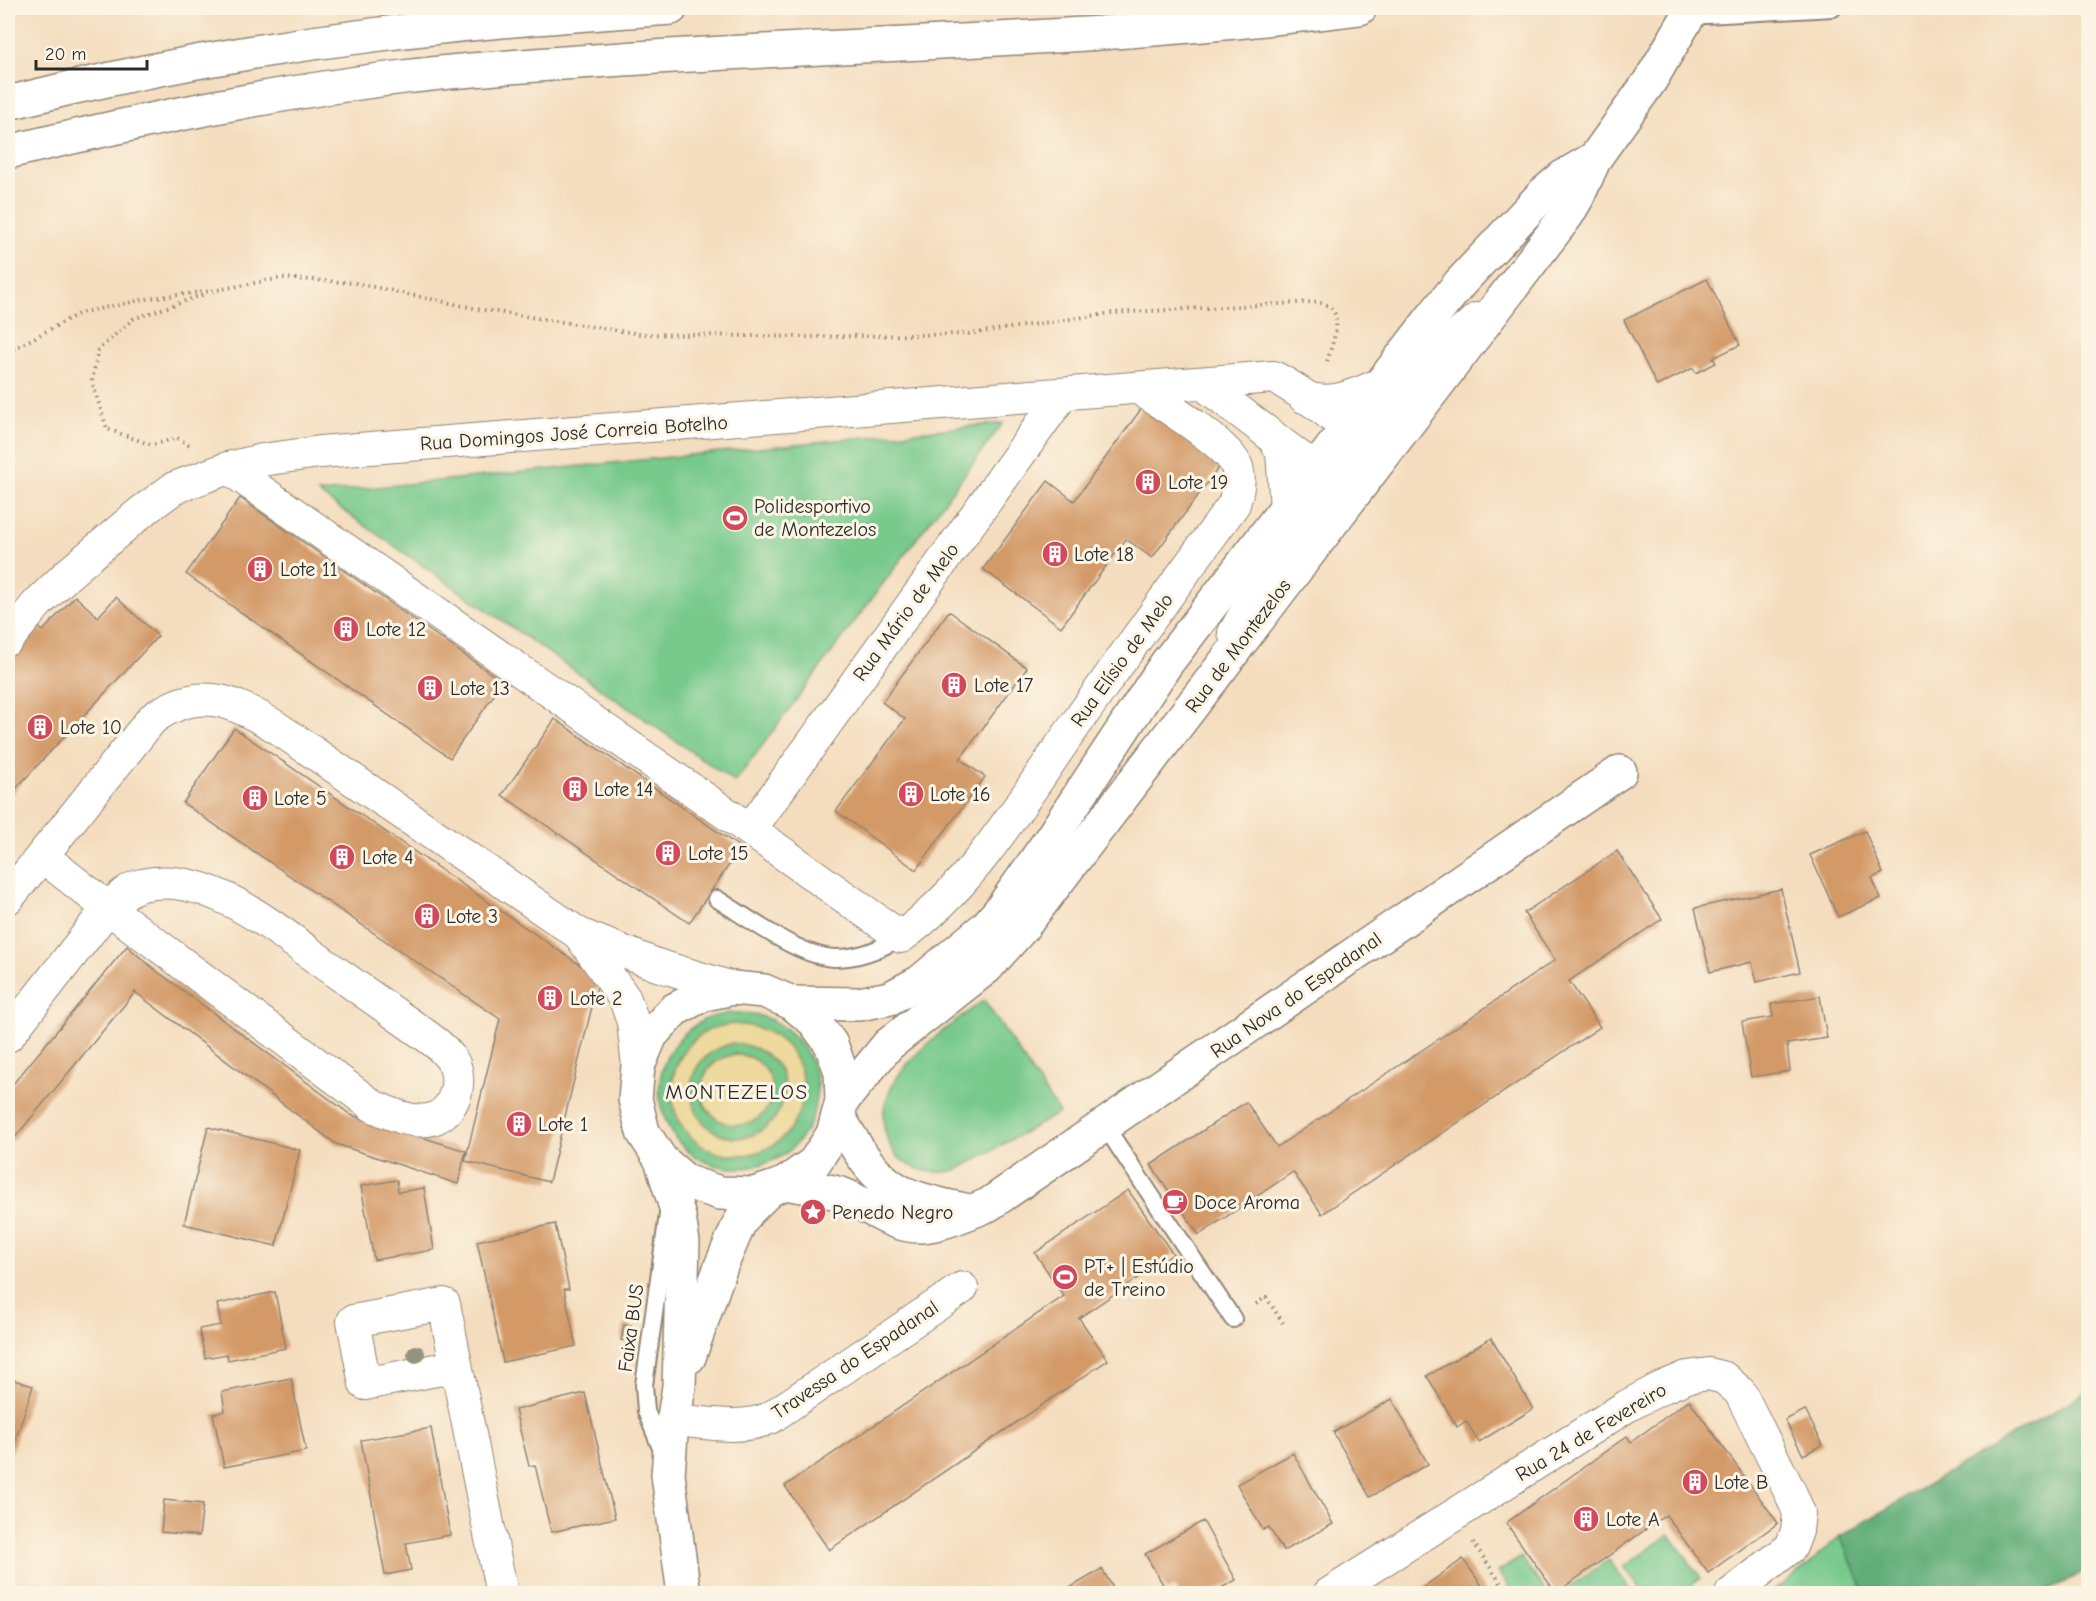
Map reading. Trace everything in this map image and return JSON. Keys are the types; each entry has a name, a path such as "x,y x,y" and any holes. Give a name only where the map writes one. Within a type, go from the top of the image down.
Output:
{"main road":[{"path":"8,103 165,68 372,35 501,21 671,8"},
{"path":"8,152 95,131 254,99 405,77 533,65 682,55 1215,24 1360,8"},
{"name":"Rua de Montezelos","path":"840,1109 888,1045 976,977 1006,948 1573,206 1595,158 1650,81 1691,12"},
{"name":"Rua de Montezelos","path":"792,1003 859,1004 890,999 925,978 987,926 1050,840 1158,676 1286,508 1336,450 1381,384 1456,288 1544,193 1563,177 1595,158"},
{"name":"Rua Nova do Espadanal","path":"778,1186 843,1195 885,1218 907,1225 932,1224 988,1205 1620,772"},
{"path":"679,1387 730,1243 743,1217 778,1186 814,1163 833,1134 840,1109 841,1072 831,1044 814,1021 792,1003 764,991 733,988 704,994 674,1010 651,1035 638,1066 635,1099 643,1132 661,1160 681,1230 683,1256 679,1387 668,1466 679,1593"},
{"path":"840,1109 854,1145 871,1168 887,1183 910,1196 969,1211"},
{"path":"661,1160 687,1182 720,1193 754,1194 778,1186"}],"street":[{"path":"1202,383 1305,461 1369,441 1440,352 1506,295"},
{"name":"Rua Domingos José Correia Botelho","path":"8,639 37,604 67,575 140,513 174,488 228,468 262,460 320,452 1273,377 1335,418 1341,425 1336,450"},
{"path":"1304,397 1319,401 1340,400 1381,384"},
{"name":"Rua Elísio de Melo","path":"901,938 924,921 946,900 990,847 1234,504 1238,487 1238,469 1231,456 1214,441 1140,389"},
{"name":"Rua Mário de Melo","path":"750,830 1062,395"},
{"path":"1272,436 1282,452 1286,508"},
{"path":"1195,702 1264,581 1339,482 1336,450"},
{"path":"228,468 750,830 901,938"},
{"path":"8,898 152,719 167,708 183,703 200,699 217,700 233,703 276,727 579,934 657,965 733,988"},
{"path":"8,1036 108,908 126,892 140,885 158,882 177,883 195,887 255,915 443,1048 454,1064 458,1084 455,1098 446,1110 429,1120 409,1119 373,1106 108,908 42,856"},
{"path":"579,934 625,999 633,1022 638,1066"},
{"name":"Travessa do Espadanal","path":"674,1420 734,1425 763,1421 783,1410 962,1288"},
{"path":"456,1366 502,1593"},
{"name":"Rua 24 de Fevereiro","path":"1329,1593 1627,1406 1686,1377 1710,1374 1725,1378 1740,1392 1791,1494 1798,1513 1797,1531 1791,1546 1731,1593"}],"lane":[{"path":"1691,12 1833,8"},
{"path":"717,899 792,945 824,957 862,955 876,951 901,938"},
{"path":"1105,1125 1233,1319"},
{"name":"Faixa BUS","path":"668,1466 646,1411 644,1385 672,1193"}],"path":[{"path":"8,352 80,313 151,298 211,291 282,278 355,284 478,309 640,334 808,337 968,334 1112,313 1316,302 1326,303 1337,315 1324,372"},
{"path":"211,291 133,318 98,350 92,381 107,429 152,445 177,438 228,468"},
{"path":"1469,1536 1508,1593"}],"green space":[{"path":"1003,423 735,782 318,493"},
{"path":"984,1000 1059,1113 957,1170 933,1172 917,1169 897,1156 887,1138 884,1111 889,1092 900,1073 915,1056"},
{"path":"730,1013 754,1014 769,1019 790,1033 806,1052 817,1087 812,1117 795,1145 776,1159 740,1168 709,1163 684,1148 668,1125 660,1097 663,1069 677,1042 704,1020","holes":["731,1024 763,1030 789,1049 790,1130 774,1145 754,1154 732,1156 711,1151 693,1139 672,1079 679,1058 692,1041 710,1030"]},
{"path":"733,1043 746,1045 769,1057 777,1065 785,1087 783,1099 776,1117 765,1128 755,1134 734,1138 716,1133 702,1121 693,1105 691,1087 696,1069 709,1054","holes":["735,1054 758,1063 771,1085 773,1096 765,1111 745,1124 724,1120 713,1115 704,1104 702,1097 703,1082 708,1069 720,1059"]},
{"path":"2088,1391 2088,1569 2044,1593 1865,1593 1840,1536"},
{"path":"1669,1534 1701,1578 1680,1593 1644,1593 1624,1567"},
{"path":"1840,1536 1865,1593 1769,1594 1800,1572"},
{"path":"1521,1557 1547,1593 1513,1593 1498,1572"},
{"path":"1609,1560 1633,1593 1561,1593"}],"sand":[{"path":"731,1024 754,1027 780,1040 796,1059 802,1082 800,1106 791,1128 773,1145 749,1154 718,1153 700,1144 681,1125 672,1093 676,1068 688,1046 709,1030","holes":["733,1043 746,1045 769,1057 777,1065 785,1087 783,1099 771,1123 755,1134 734,1138 716,1133 702,1121 693,1105 691,1087 696,1069 709,1054"]},
{"path":"730,1055 744,1055 757,1061 766,1070 772,1083 770,1103 762,1115 744,1125 730,1125 717,1119 708,1110 702,1097 702,1083 708,1070 717,1061"}],"building":[{"path":"1707,279 1740,345 1713,358 1716,363 1696,373 1693,368 1657,386 1624,320"},
{"path":"1144,405 1222,463 1152,558 1126,539 1061,627 983,569 1048,481 1074,501"},
{"path":"240,498 503,682 450,758 186,574"},
{"path":"75,596 98,617 116,597 158,636 8,797 8,650 37,626 43,631"},
{"path":"949,611 1027,668 960,759 985,777 916,870 836,811 905,719 882,702"},
{"path":"555,719 741,848 689,923 502,795"},
{"path":"234,728 599,978 549,1182 465,1161 500,1019 183,803"},
{"path":"1865,831 1883,873 1872,878 1881,898 1838,917 1810,855"},
{"path":"1617,851 1662,919 1569,981 1600,1027 1322,1214 1293,1172 1199,1235 1151,1165 1246,1102 1277,1147 1464,1022 1555,960 1524,913"},
{"path":"1781,889 1800,972 1757,982 1752,962 1710,972 1695,908"},
{"path":"127,946 154,969 351,1115 466,1151 458,1184 336,1144 135,992 8,1146 8,1090"},
{"path":"1820,996 1827,1038 1787,1044 1790,1071 1751,1077 1742,1022 1773,1017 1771,1004"},
{"path":"208,1127 300,1150 276,1246 184,1224"},
{"path":"397,1180 398,1192 424,1188 434,1250 374,1260 361,1186"},
{"path":"1128,1190 1173,1254 1079,1318 1108,1360 829,1550 785,1486 1064,1296 1035,1253"},
{"path":"555,1224 569,1289 564,1289 576,1346 503,1362 477,1241"},
{"path":"275,1292 286,1348 228,1360 227,1354 205,1358 199,1329 221,1325 217,1304"},
{"path":"624,1325 631,1325 628,1341 621,1340"},
{"path":"1491,1338 1533,1409 1479,1442 1466,1421 1457,1427 1427,1376"},
{"path":"8,1378 33,1386 10,1457 8,1457"},
{"path":"291,1378 306,1451 224,1467 213,1414 225,1411 222,1392"},
{"path":"585,1393 615,1518 551,1532 535,1465 529,1466 515,1410"},
{"path":"1392,1399 1428,1464 1370,1497 1333,1432"},
{"path":"1689,1400 1778,1523 1708,1573 1666,1515 1556,1593 1506,1523 1627,1436 1631,1442"},
{"path":"1805,1410 1823,1445 1803,1455 1785,1420"},
{"path":"431,1428 450,1535 406,1543 411,1570 385,1575 361,1440"},
{"path":"1293,1453 1333,1524 1283,1551 1269,1527 1263,1530 1237,1484"},
{"path":"164,1500 203,1504 199,1536 161,1532"},
{"path":"1203,1521 1236,1580 1212,1593 1179,1593 1175,1587 1167,1591 1145,1554"},
{"path":"1463,1559 1487,1593 1415,1593"},
{"path":"1102,1569 1116,1593 1061,1593"}],"place":[{"name":"Lote 19","path":"1148,482"},
{"name":"Polidesportivo de Montezelos","path":"735,518"},
{"name":"Lote 18","path":"1055,554"},
{"name":"Lote 11","path":"260,569"},
{"name":"Lote 12","path":"346,629"},
{"name":"Lote 17","path":"954,685"},
{"name":"Lote 13","path":"430,688"},
{"name":"Lote 10","path":"40,727"},
{"name":"Lote 14","path":"575,789"},
{"name":"Lote 16","path":"911,794"},
{"name":"Lote 5","path":"255,798"},
{"name":"Lote 15","path":"668,853"},
{"name":"Lote 4","path":"342,857"},
{"name":"Lote 3","path":"427,916"},
{"name":"Lote 2","path":"550,998"},
{"name":"Lote 1","path":"519,1124"},
{"name":"Doce Aroma","path":"1175,1202"},
{"name":"Penedo Negro","path":"813,1212"},
{"name":"PT+ | Estúdio de Treino","path":"1065,1277"},
{"name":"Lote B","path":"1695,1482"},
{"name":"Lote A","path":"1586,1519"}],"district":[{"name":"MONTEZELOS","path":"737,1092"}]}
